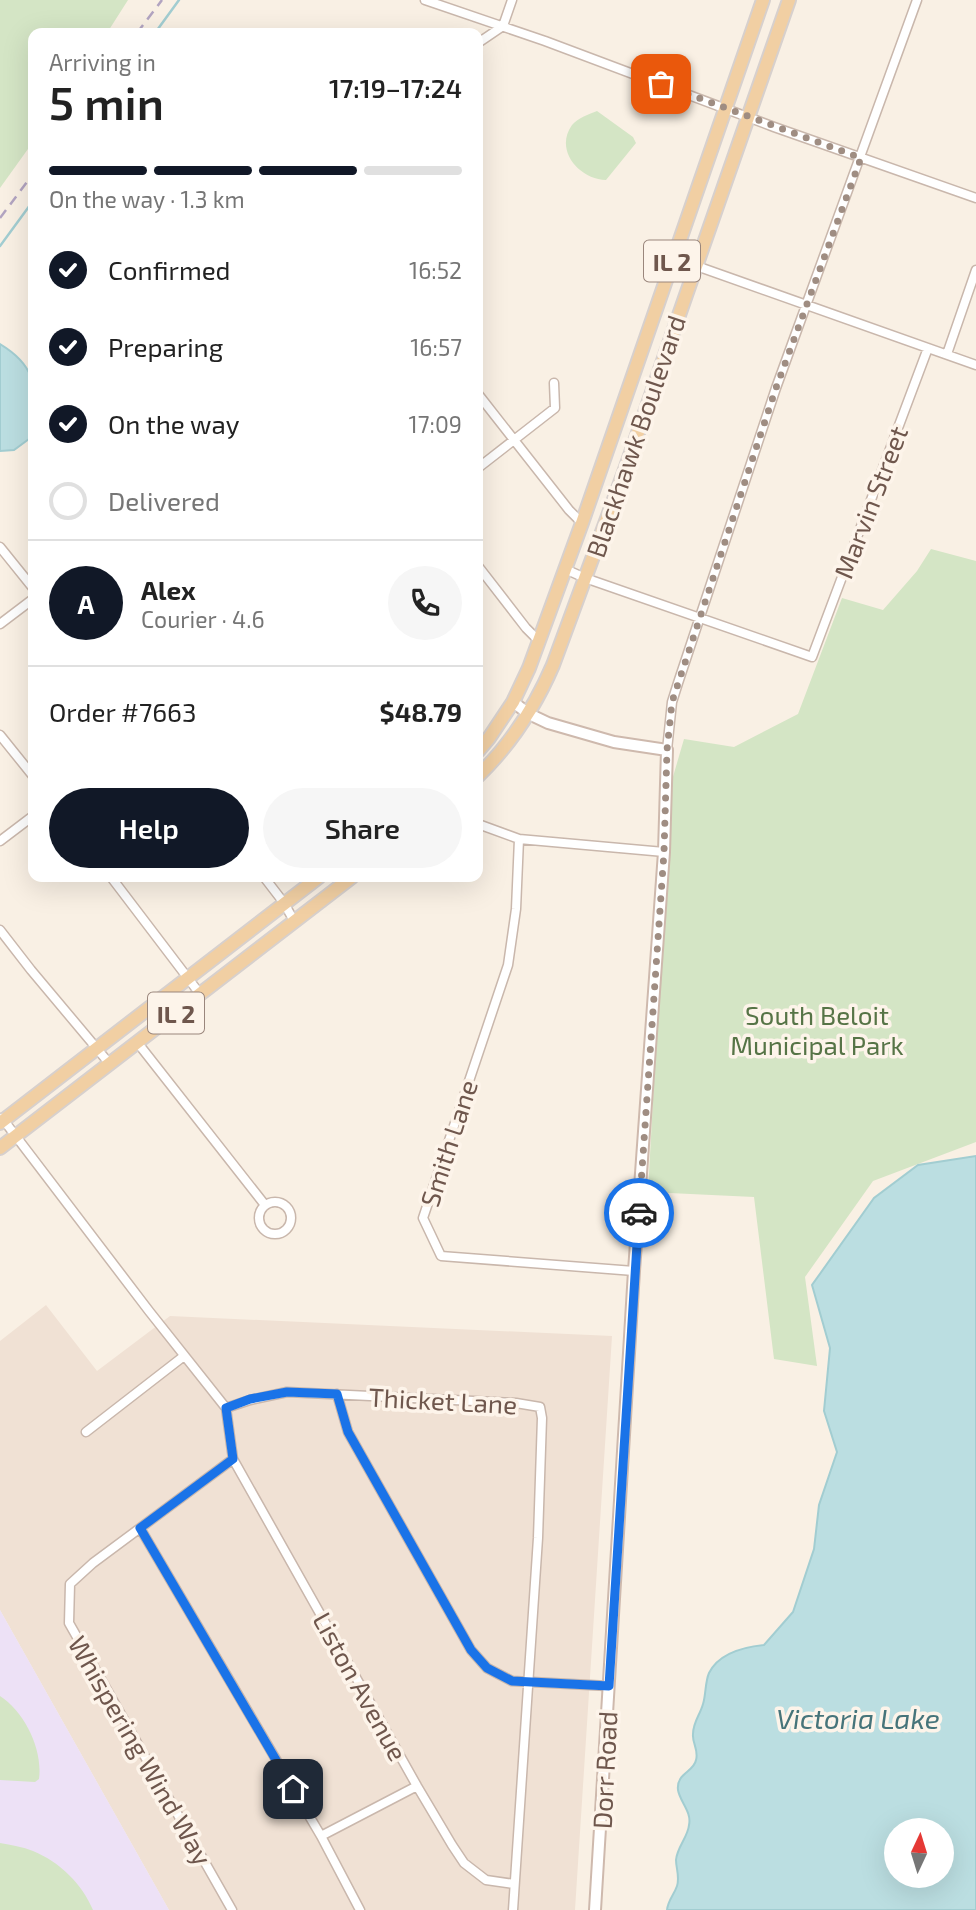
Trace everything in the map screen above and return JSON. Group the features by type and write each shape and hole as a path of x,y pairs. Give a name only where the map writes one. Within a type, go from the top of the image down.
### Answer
{"main road":[{"name":"Blackhawk Boulevard","path":"483,742 513,702 523,683 582,523 763,0"},
{"name":"Blackhawk Boulevard","path":"483,771 506,746 528,714 553,665 789,0"},
{"name":"IL 2","path":"1,1120 312,882"},
{"name":"IL 2","path":"0,1148 345,882"}],"street":[{"path":"425,0 503,26 861,158 975,195"},
{"path":"483,40 503,26 512,0"},
{"path":"513,702 528,714 548,723 614,742 667,750 672,702 776,388 917,0"},
{"path":"674,258 976,365"},
{"path":"947,354 976,270"},
{"name":"Marvin Street","path":"700,618 812,657 928,348"},
{"path":"483,464 555,408 554,383"},
{"path":"483,400 582,523"},
{"path":"0,547 28,582"},
{"path":"565,569 700,618"},
{"path":"483,572 526,628 539,640"},
{"path":"0,624 28,603"},
{"path":"0,735 28,770"},
{"name":"Dorr Road","path":"595,1910 634,1271 664,852 667,750"},
{"path":"0,841 28,820"},
{"path":"483,826 519,839 664,852"},
{"name":"Smith Lane","path":"519,839 516,909 508,965 423,1218 441,1256 634,1271"},
{"path":"115,882 200,994"},
{"path":"268,882 294,921"},
{"path":"0,930 109,1063"},
{"path":"137,1042 265,1205"},
{"path":"1,1120 226,1408 233,1459 140,1528 321,1836 355,1908"},
{"path":"277,1202 287,1207 291,1222 285,1231 276,1235 261,1228 259,1212 265,1205 277,1202"},
{"path":"86,1432 184,1356"},
{"name":"Thicket Lane","path":"226,1408 250,1399 287,1392 540,1406 542,1418 539,1491 528,1681"},
{"path":"337,1394 348,1432 471,1650 487,1668 512,1681 609,1686"},
{"name":"Liston Avenue","path":"233,1459 417,1786 464,1863 486,1880 514,1884"},
{"name":"Whispering Wind Way","path":"140,1528 70,1584 69,1623 232,1910"},
{"path":"513,1910 528,1681"},
{"path":"321,1836 417,1786"}],"shaded area":[{"path":"46,1305 97,1371 170,1316 612,1336 575,1910 169,1910 0,1610 0,1341"},
{"path":"0,1610 169,1910 0,1910"}],"green space":[{"path":"0,0 128,0 110,28 28,28 28,149 0,188"},
{"path":"597,111 633,137 636,143 606,180 579,169 572,162 566,144 572,125 580,118"},
{"name":"South Beloit Municipal Park","path":"931,549 976,561 976,1142 873,1181 805,1277 817,1366 774,1359 754,1197 648,1192 670,787 684,739 734,747 798,714 842,598 883,610 917,571"},
{"path":"0,1696 17,1712 35,1744 39,1779 35,1782 0,1780"},
{"path":"0,1843 29,1850 52,1861 76,1883 93,1910 0,1910"}],"water":[{"path":"0,344 14,354 28,371 28,440 14,450 0,451"},
{"name":"Victoria Lake","path":"976,1156 976,1910 667,1910 677,1886 676,1860 687,1834 689,1820 678,1784 682,1776 695,1764 697,1753 693,1730 703,1704 709,1673 719,1660 726,1656 740,1649 764,1645 793,1612 814,1549 819,1505 837,1452 824,1411 830,1348 812,1285 874,1198 918,1165"}],"waterway":[{"path":"159,28 179,0"},
{"path":"0,246 28,208"}],"railway":[{"path":"141,28 162,0"},
{"path":"0,218 28,181"}],"way so far":[{"path":"639,1213 672,702 776,388 861,158 661,84"}],"route":[{"path":"293,1789 140,1528 233,1459 226,1408 250,1399 287,1392 337,1394 348,1432 471,1650 487,1668 512,1681 609,1686 639,1213"}]}
